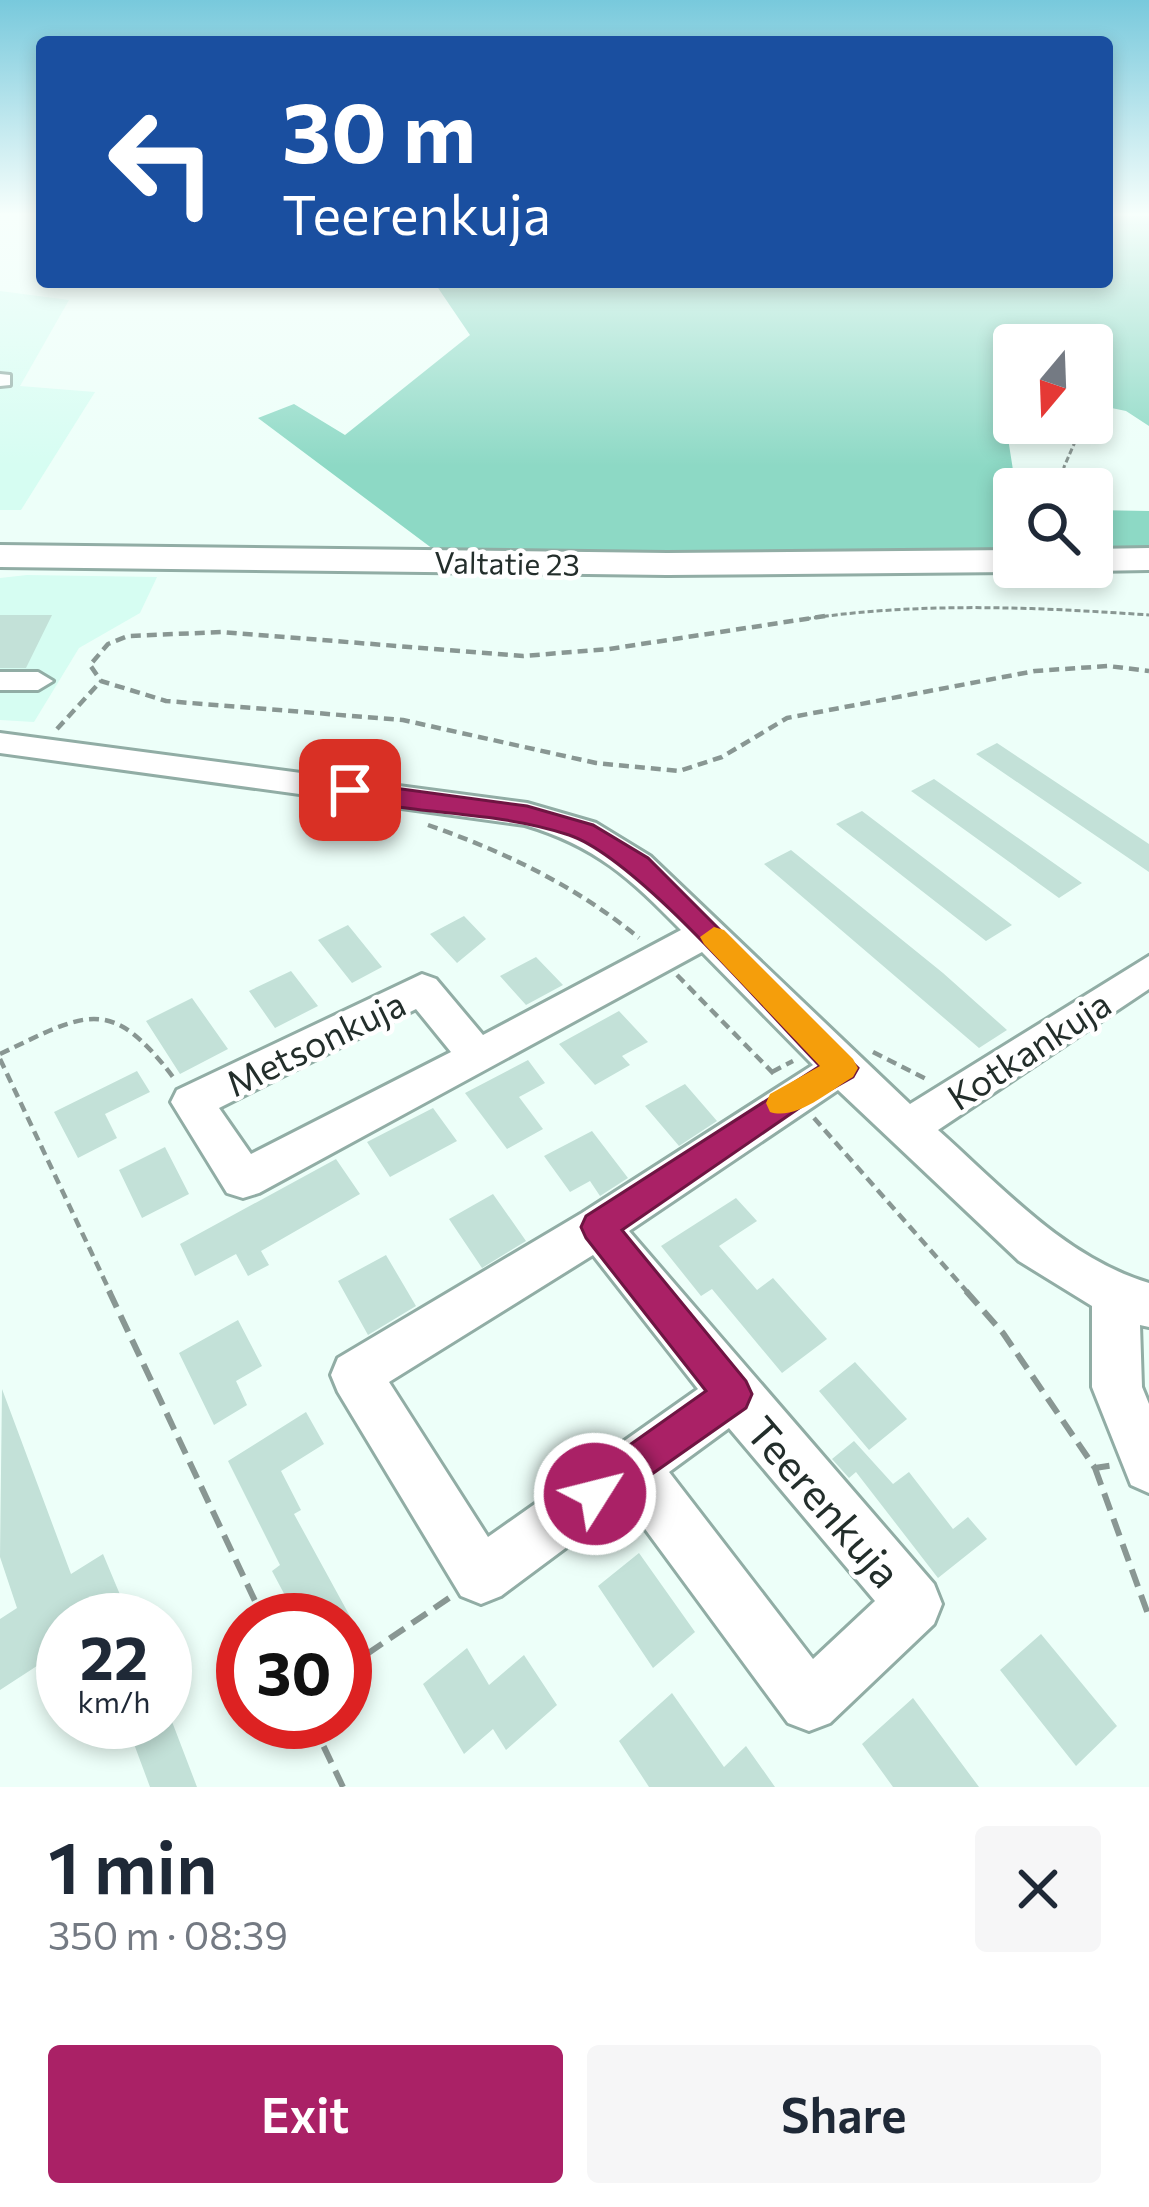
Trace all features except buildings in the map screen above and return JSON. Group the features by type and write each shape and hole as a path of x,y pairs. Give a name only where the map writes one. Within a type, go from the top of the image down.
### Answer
{"highway":[{"name":"Valtatie 23","path":"0,556 667,564 993,561"},
{"path":"1113,560 1149,559"}],"street":[{"path":"0,681 38,680"},
{"path":"0,743 527,814 584,831 638,865 831,1057 1035,1246 1132,1300 1118,1387 1148,1464"},
{"name":"Metsonkuja","path":"478,1057 422,989 191,1102 243,1179 478,1057 658,956 710,933"},
{"name":"Kotkankuja","path":"908,1128 1149,970"},
{"path":"481,1576 356,1376 598,1227 794,1095 831,1057"},
{"name":"Teerenkuja","path":"598,1227 733,1394 914,1604 809,1702 632,1467"},
{"name":"Teerenkuja","path":"481,1576 733,1394"}],"path":[{"path":"1149,615 1058,609 867,610 609,650 523,656 221,632 128,636 94,655 90,665 101,681 166,701 403,720 596,764 679,771 722,758 787,718 1035,671 1108,666 1149,671"},
{"path":"39,748 101,681"},
{"path":"418,821 481,844 612,913 794,1095 1003,1333 1095,1468 1149,1618"},
{"path":"191,1102 138,1033 110,1021 76,1019 0,1057 251,1593"},
{"path":"831,1057 844,1037 958,1095"},
{"path":"1095,1468 1148,1464"},
{"path":"372,1651 481,1576"},
{"path":"325,1749 343,1787"}],"shaded area":[{"path":"0,299 69,300 20,386 95,392 21,510 0,510"},
{"path":"157,577 140,613 79,648 34,722 0,720 0,578"}],"green space":[{"path":"446,299 1149,299 1149,426 1113,408 1113,324 993,324 993,444 1009,444 1013,468 993,468 993,554 437,552 258,418 294,404 345,435 470,335"},
{"path":"1113,510 1149,511 1149,553 1113,550"}],"slow traffic":[{"path":"714,937 842,1068 782,1103"}],"route":[{"path":"350,790 527,814 584,831 638,865 842,1068 598,1227 733,1394 595,1494"}]}
